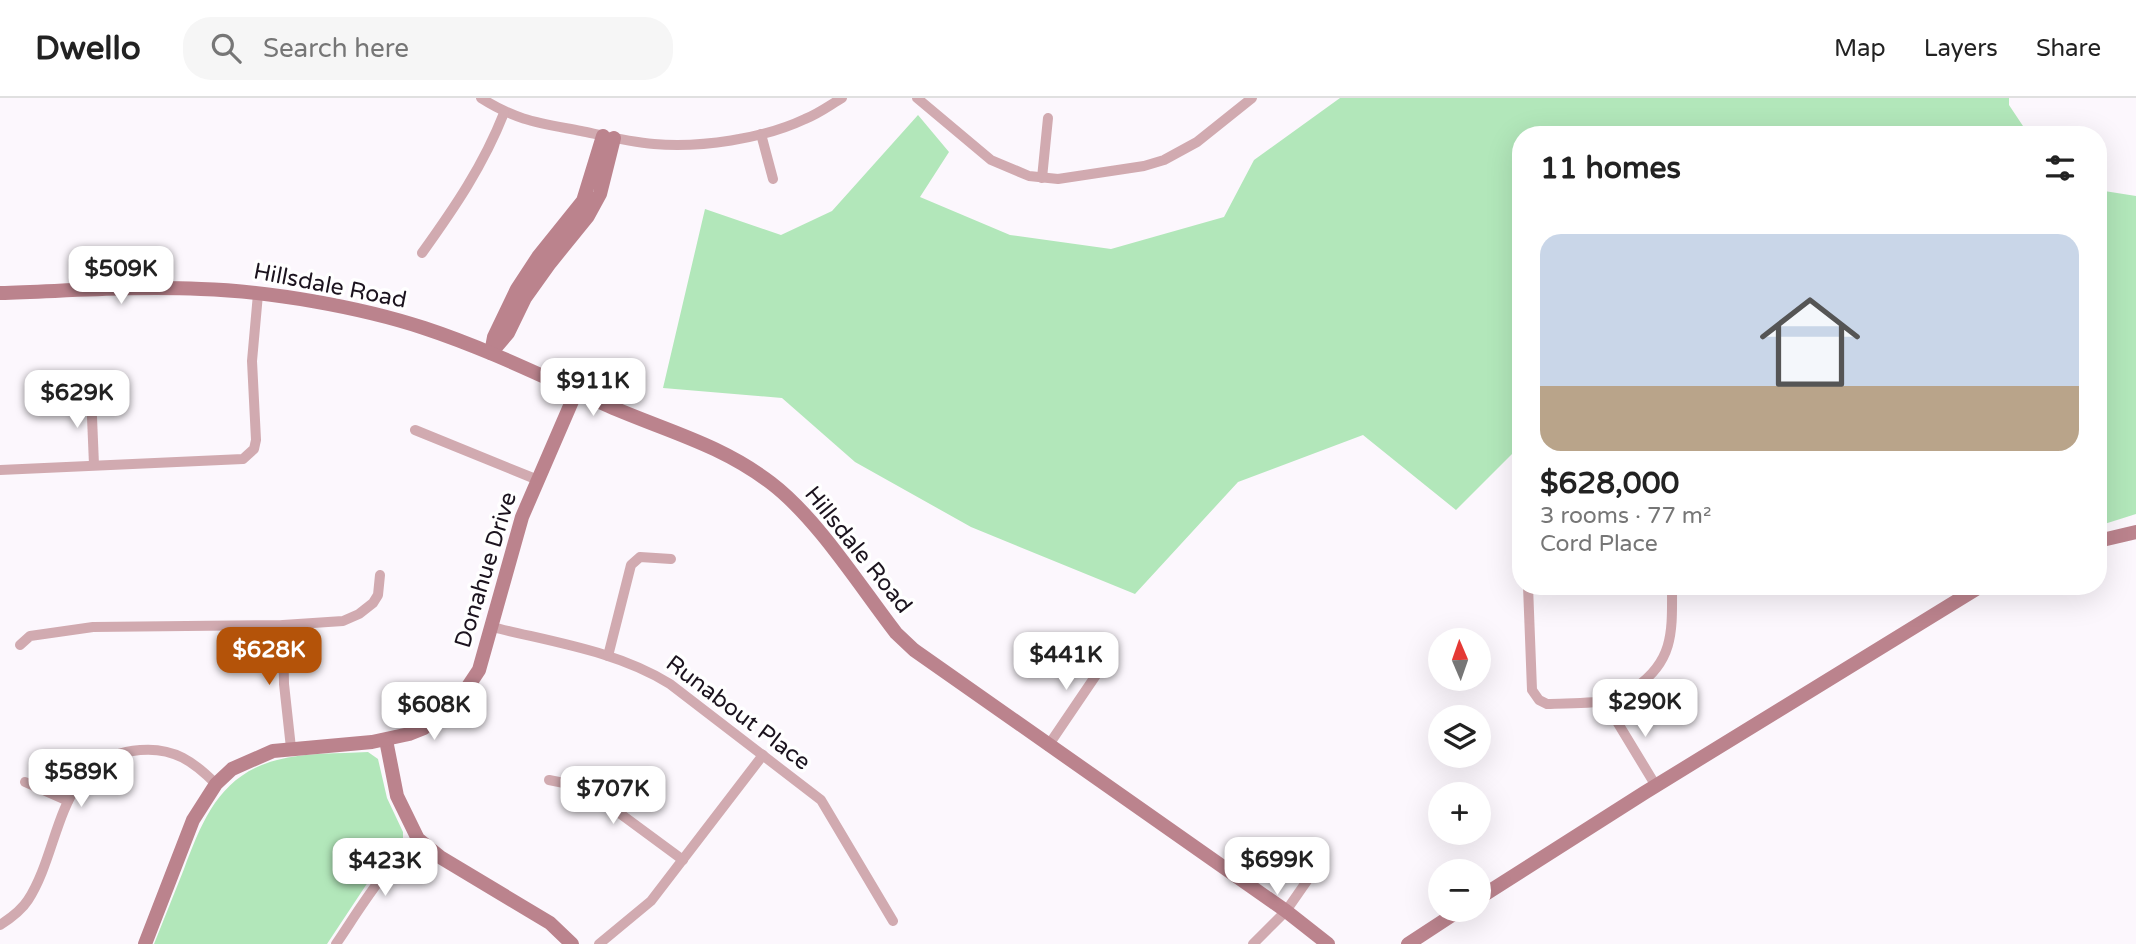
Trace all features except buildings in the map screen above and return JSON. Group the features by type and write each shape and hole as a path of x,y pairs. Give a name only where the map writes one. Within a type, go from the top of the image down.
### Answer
{"main road":[{"path":"491,354 494,337 517,289 538,257 583,201 609,136"},
{"name":"Hillsdale Road","path":"0,293 136,288 201,289 258,294 336,307 423,328 717,449 773,484 809,519 895,633 935,667 1286,911 1328,944"},
{"name":"Donahue Drive","path":"145,944 193,820 216,784 232,769 254,758 291,748 386,740 424,728 461,697 479,670 522,517 576,392"},
{"path":"2107,539 2136,532"},
{"path":"1491,890 1966,595"},
{"path":"386,740 397,796 418,839 439,857 550,923 572,944"},
{"path":"1408,944 1442,922"}],"street":[{"path":"481,98 504,113 525,120 654,144 691,145 761,134 806,119 842,98"},
{"path":"917,98 991,160 1016,172 1042,178 1070,178 1144,166 1164,160 1197,142 1252,98"},
{"path":"422,253 460,200 490,149 504,113"},
{"path":"1042,178 1048,118"},
{"path":"761,134 773,179"},
{"path":"0,470 243,458 251,454 256,440 252,361 258,294"},
{"path":"91,393 94,465"},
{"path":"415,430 538,480"},
{"path":"608,656 631,565 640,557 671,559"},
{"path":"19,645 30,636 75,628 326,623 351,618 367,609 379,595 380,575"},
{"path":"1528,595 1532,690 1539,700 1547,704 1613,700 1628,694 1645,681 1663,660 1671,635 1672,595"},
{"path":"283,625 284,684 291,748"},
{"name":"Runabout Place","path":"492,627 608,656 649,671 670,684 821,800 893,921"},
{"path":"1048,746 1110,656"},
{"path":"1613,700 1616,720 1656,786"},
{"path":"0,925 18,913 28,900 68,801 79,780 92,769 114,756 155,750 176,754 197,765 216,784"},
{"path":"598,944 651,901 763,755"},
{"path":"549,780 584,787 683,860"},
{"path":"25,782 68,801"},
{"path":"341,942 393,861 418,839"},
{"path":"1253,944 1286,911 1318,865"}],"green space":[{"path":"1340,98 2009,98 2009,105 2023,126 1512,126 1512,454 1456,510 1363,435 1238,482 1135,594 971,527 855,462 782,398 663,388 705,209 781,235 832,211 918,115 949,152 920,197 1010,235 1111,249 1224,217 1254,160"},
{"path":"2107,191 2136,196 2136,514 2107,523"},
{"path":"368,752 378,759 387,798 403,832 403,841 376,870 327,944 154,944 207,816 216,801 241,776 257,767 288,757"}]}
